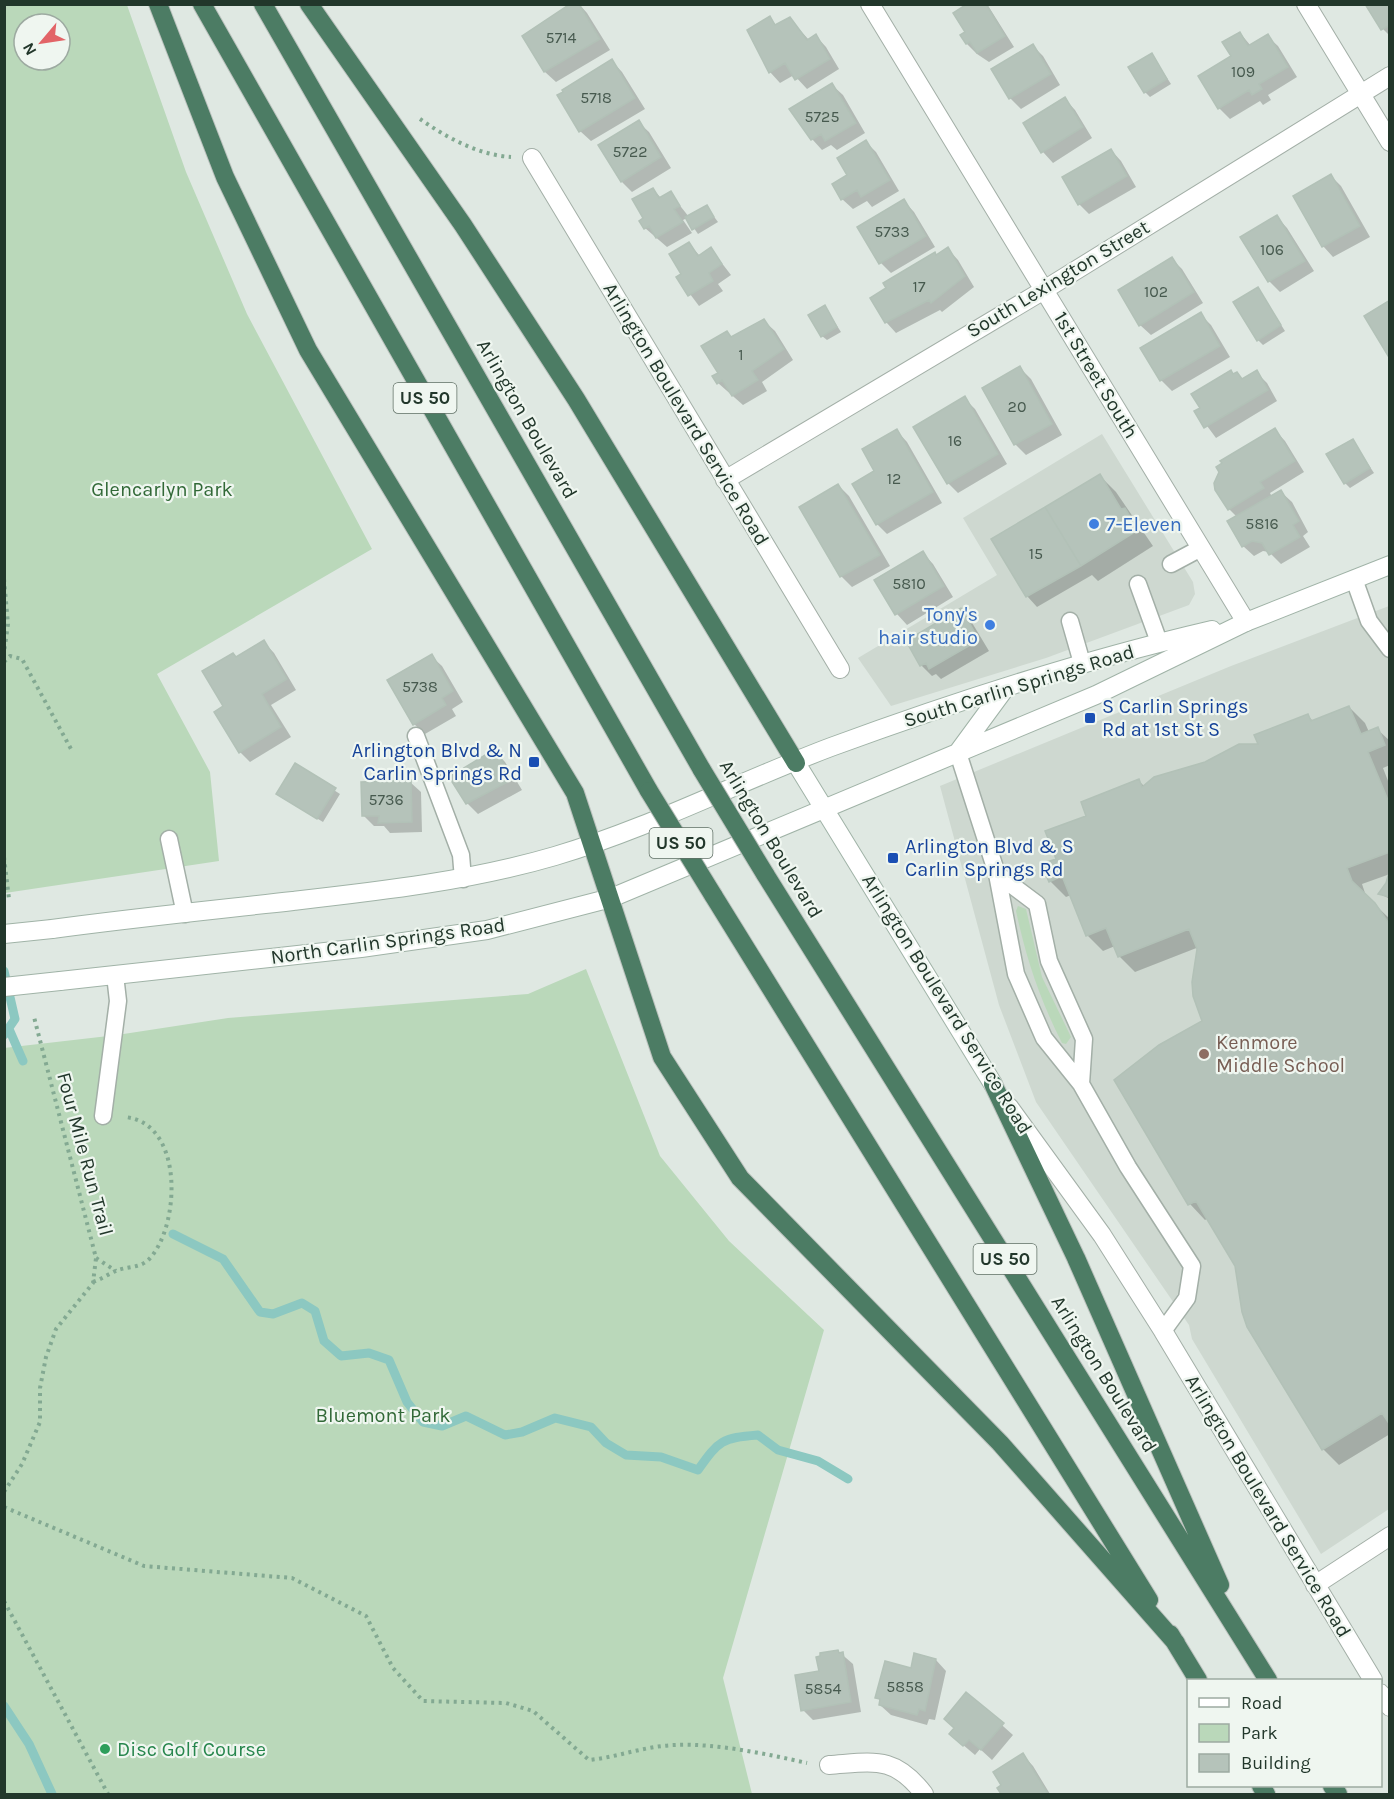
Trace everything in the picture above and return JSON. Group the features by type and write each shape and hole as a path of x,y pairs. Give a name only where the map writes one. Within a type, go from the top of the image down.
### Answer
{"highway":[{"path":"158,4 225,177 308,350 575,793 594,844 662,1057 740,1178 1000,1443 1176,1643"},
{"name":"US 50","path":"202,4 649,791 1197,1679"},
{"name":"Arlington Boulevard","path":"263,4 702,770 1268,1679"},
{"path":"309,4 463,225 576,399 796,763"},
{"path":"993,1084 1076,1258 1246,1644"}],"main road":[{"name":"1st Street South","path":"870,4 1246,622"},
{"path":"1306,4 1389,142"},
{"name":"South Lexington Street","path":"725,480 1044,290 1389,76"},
{"name":"Arlington Boulevard Service Road","path":"532,158 840,669"},
{"name":"South Carlin Springs Road","path":"824,809 1096,695 1246,622 1389,565"},
{"name":"South Carlin Springs Road","path":"796,763 828,749 1082,663 1246,622"},
{"path":"958,753 1006,687"},
{"path":"4,934 463,879 594,844 796,763"},
{"name":"Arlington Boulevard Service Road","path":"796,763 993,1084 1102,1235 1372,1679"},
{"name":"North Carlin Springs Road","path":"4,987 487,930 611,898 824,809"},
{"path":"1315,1585 1389,1536"},
{"path":"829,1765 878,1761 908,1774 924,1794"}],"lane":[{"path":"1171,564 1201,548"},
{"path":"1354,579 1369,621 1389,649"},
{"path":"1138,584 1159,642"},
{"path":"1070,621 1082,663"},
{"path":"417,736 461,855 463,879"},
{"path":"958,753 997,874 1016,974 1044,1038 1081,1084 1128,1167 1192,1266 1187,1298 1162,1331"},
{"path":"169,839 185,914"},
{"path":"997,874 1037,904 1049,961 1084,1039 1081,1084"},
{"path":"103,1116 118,1001 115,975"}],"path":[{"path":"418,118 490,156 532,158"},
{"path":"4,579 8,624 4,653"},
{"path":"4,662 10,656 22,659 71,749"},
{"path":"4,857 9,899"},
{"name":"Four Mile Run Trail","path":"34,1017 96,1258 93,1282"},
{"path":"4,1492 22,1464 40,1422 40,1388 46,1357 56,1329 93,1282 116,1270 140,1266 150,1258 166,1235 170,1199 170,1161 160,1139 147,1125 129,1117 103,1116"},
{"path":"96,1258 116,1270"},
{"path":"4,1507 144,1566 292,1578 366,1616 393,1668 423,1701 506,1703 533,1711 589,1760 616,1758 653,1747 677,1744 829,1765"},
{"path":"4,1601 108,1794"}],"shaded area":[{"path":"1102,434 1193,582 1195,594 1189,605 1046,658 891,706 858,658 997,575 963,518"},
{"name":"Kenmore Middle School","path":"1389,606 1389,1509 1321,1554 1192,1339 1189,1325 1036,1102 999,1005 940,786 1231,666"}],"green space":[{"name":"Glencarlyn Park","path":"4,5 127,5 186,172 247,314 372,549 157,674 210,772 219,861 5,893"},
{"path":"1018,906 1026,909 1042,977 1071,1037 1066,1044 1062,1043 1054,1027 1034,978 1016,911"},
{"name":"Bluemont Park","path":"586,969 660,1156 729,1241 824,1330 723,1678 752,1794 5,1794 4,1048 117,1035 228,1018 528,994"}],"building":[{"path":"570,4 579,4 600,39 544,72 522,36"},
{"path":"967,4 986,4 1005,36 977,53 970,42 966,44 960,35 965,32 953,13"},
{"path":"1365,4 1390,4 1390,25 1381,30"},
{"path":"770,16 775,25 790,17 807,40 816,34 830,59 795,80 785,63 769,73 747,30"},
{"path":"1240,32 1248,46 1268,34 1288,67 1259,84 1262,89 1252,95 1249,90 1218,109 1198,76 1231,56 1222,42"},
{"path":"1033,44 1051,74 1009,99 991,69"},
{"path":"1152,53 1167,79 1144,93 1128,67"},
{"path":"612,59 635,98 579,132 557,95"},
{"path":"832,83 856,123 825,141 821,134 811,140 789,109"},
{"path":"1065,97 1083,127 1041,153 1023,123"},
{"path":"639,120 661,157 621,182 598,145"},
{"path":"866,140 890,180 861,197 857,190 841,200 832,184 847,175 837,158"},
{"path":"1111,149 1127,176 1078,205 1062,177"},
{"path":"1331,174 1360,226 1322,247 1293,196"},
{"path":"653,188 659,198 671,191 680,206 674,209 683,222 656,238 649,226 644,229 639,221 643,218 632,199"},
{"path":"904,199 926,236 879,264 857,227"},
{"path":"707,205 714,217 692,230 685,217"},
{"path":"1277,215 1305,261 1268,282 1240,237"},
{"path":"689,242 698,256 711,247 722,264 709,273 713,281 688,296 676,277 681,274 669,254"},
{"path":"948,247 965,276 931,303 929,300 885,323 870,298 886,288 883,283 935,252 936,255"},
{"path":"1172,257 1194,292 1139,326 1118,290"},
{"path":"1258,287 1281,325 1257,341 1233,302"},
{"path":"1390,300 1390,359 1364,316"},
{"path":"825,305 837,327 821,337 808,315"},
{"path":"1201,312 1220,346 1160,381 1140,348"},
{"path":"764,319 784,349 752,371 758,380 732,396 722,380 717,384 712,376 718,373 701,346 727,331 731,337"},
{"path":"1020,366 1052,424 1014,445 982,388"},
{"path":"1231,370 1233,374 1237,372 1242,379 1257,370 1268,390 1204,428 1194,411 1200,408 1191,394"},
{"path":"965,396 998,454 947,484 913,427"},
{"path":"1275,428 1295,461 1260,482 1264,488 1228,510 1215,490 1214,483 1219,472 1216,467 1222,463 1220,461"},
{"path":"897,429 933,492 876,525 852,484 874,471 862,449"},
{"path":"1353,439 1370,468 1344,484 1326,454"},
{"path":"1100,474 1121,509 1125,508 1138,530 1081,566 1045,507"},
{"path":"838,484 880,555 840,577 799,507"},
{"path":"1281,490 1299,521 1293,525 1300,537 1269,555 1262,543 1252,541 1242,547 1227,521"},
{"path":"1045,507 1081,566 1026,597 991,539"},
{"path":"923,551 944,586 895,615 874,580"},
{"path":"961,608 979,640 929,669 926,663 920,666 906,641"},
{"path":"264,640 287,679 262,694 281,727 239,753 214,712 223,706 202,671 233,653 236,657"},
{"path":"432,654 453,691 442,698 446,705 413,725 387,680"},
{"name":"Kenmore Middle School","path":"1349,706 1361,734 1378,727 1385,745 1368,752 1390,805 1390,852 1347,868 1352,881 1375,903 1390,925 1390,1425 1382,1413 1322,1450 1247,1327 1242,1312 1235,1266 1196,1201 1188,1205 1114,1080 1159,1045 1202,1021 1193,996 1192,982 1197,949 1189,929 1118,957 1106,928 1086,936 1062,876 1049,882 1041,864 1056,859 1045,831 1086,816 1081,802 1139,779 1142,787 1154,777 1205,762 1239,744 1258,744 1254,735 1308,714 1311,721"},
{"path":"495,749 513,779 466,804 449,777"},
{"path":"295,763 336,788 317,819 276,794"},
{"path":"411,780 412,822 378,823 379,816 362,816 361,782"},
{"path":"1390,869 1390,897 1378,894 1386,883"},
{"path":"838,1650 839,1653 843,1652 851,1702 801,1711 795,1675 819,1671 816,1657 820,1656 820,1653"},
{"path":"914,1653 936,1659 925,1711 919,1709 917,1715 879,1705 880,1699 875,1698 885,1661 911,1668"},
{"path":"966,1692 1004,1723 981,1750 969,1740 963,1746 949,1734 954,1728 944,1719"},
{"path":"1023,1753 1048,1794 1001,1794 997,1788 1001,1785 993,1772"}],"waterway":[{"path":"4,971 15,1019 4,1035"},
{"path":"9,1029 23,1061"},
{"path":"173,1234 223,1259 260,1312 273,1314 302,1303 315,1311 324,1341 341,1356 369,1353 389,1360 407,1402 423,1422 442,1426 466,1416 505,1435 522,1432 555,1418 591,1427 606,1443 626,1455 661,1457 698,1470 711,1452 722,1442 758,1435 778,1450 818,1461 848,1479"},
{"path":"4,1706 29,1744 52,1794"}],"place":[{"name":"7-Eleven","path":"1094,524"},
{"name":"Tony's hair studio","path":"990,625"},
{"name":"S Carlin Springs Rd at 1st St S","path":"1090,718"},
{"name":"Arlington Blvd & N Carlin Springs Rd","path":"534,762"},
{"name":"Arlington Blvd & S Carlin Springs Rd","path":"893,858"},
{"name":"Kenmore Middle School","path":"1204,1054"},
{"name":"Disc Golf Course","path":"105,1749"}]}
